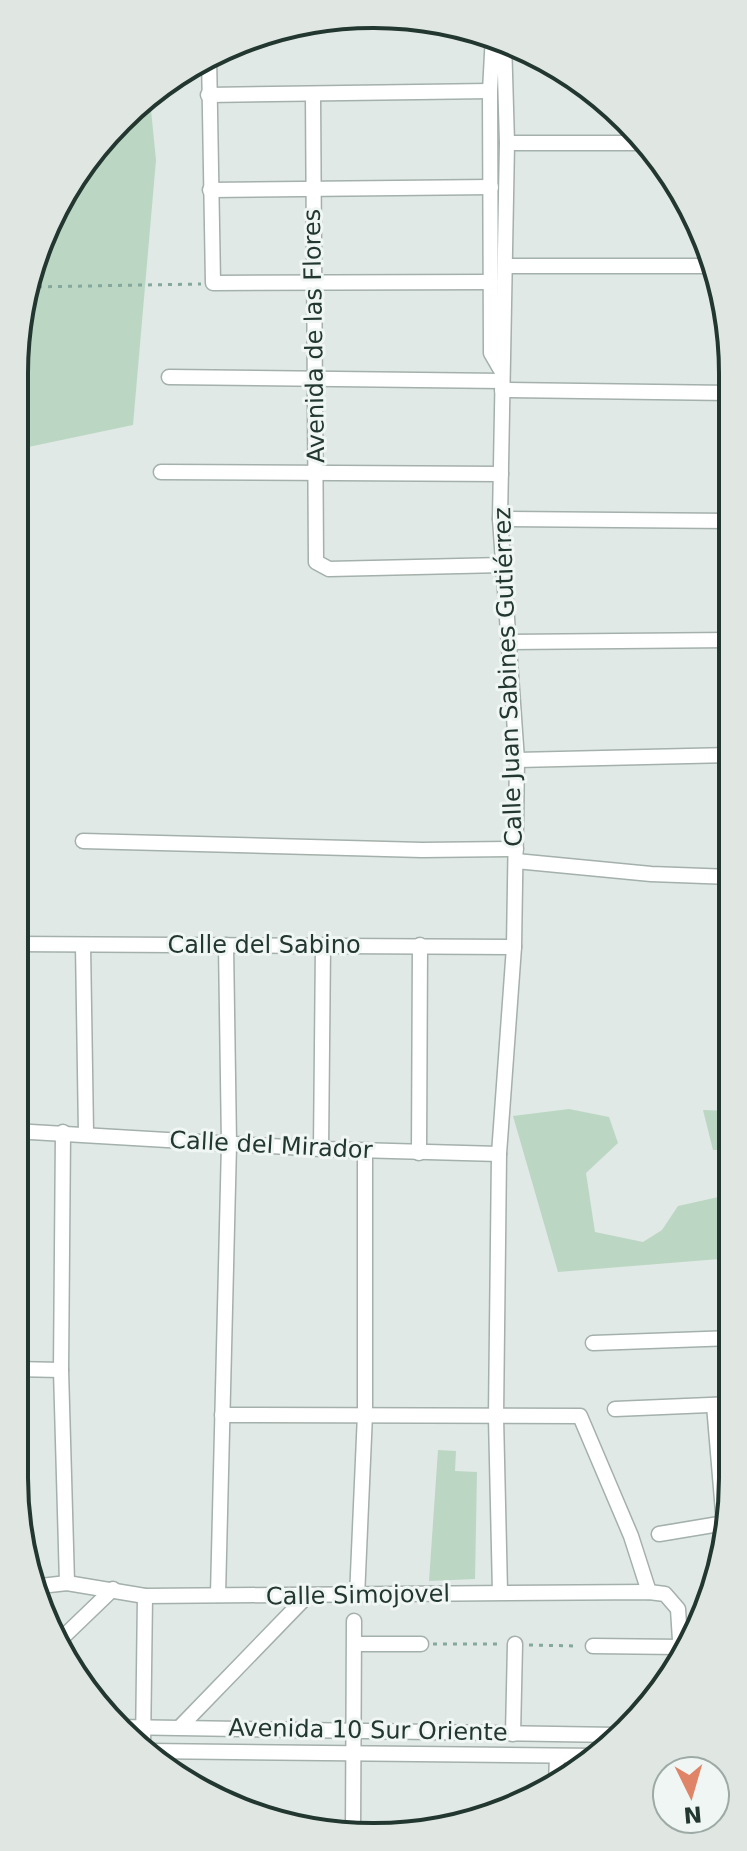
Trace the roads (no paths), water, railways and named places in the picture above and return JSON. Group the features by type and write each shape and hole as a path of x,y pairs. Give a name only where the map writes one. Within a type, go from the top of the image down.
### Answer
{"street":[{"name":"Calle Juan Sabines Gutiérrez","path":"492,49 491,353 502,381"},
{"name":"Calle Juan Sabines Gutiérrez","path":"499,1154 514,947 517,760 500,519 507,143 504,53"},
{"path":"209,70 213,283 491,282"},
{"path":"208,95 490,91"},
{"name":"Avenida de las Flores","path":"313,95 316,562 329,569 503,565"},
{"path":"507,143 630,143"},
{"path":"210,190 491,187"},
{"path":"505,266 702,266"},
{"path":"169,377 502,381 719,392"},
{"path":"161,472 501,474"},
{"path":"500,519 719,521"},
{"path":"509,642 719,640"},
{"path":"517,760 719,755"},
{"path":"83,841 516,855 651,874 719,877"},
{"name":"Calle del Sabino","path":"28,944 514,947"},
{"path":"83,945 86,1133"},
{"path":"218,1595 229,1144 226,945"},
{"path":"321,1149 323,945"},
{"path":"419,1153 420,945"},
{"name":"Calle del Mirador","path":"28,1131 321,1149 499,1154"},
{"path":"63,1132 61,1370 67,1583"},
{"path":"357,1597 365,1414 365,1151"},
{"path":"499,1154 496,1417 500,1592"},
{"path":"593,1343 719,1338"},
{"path":"28,1369 61,1370"},
{"path":"714,1405 719,1459"},
{"path":"615,1409 719,1405"},
{"path":"222,1415 580,1416 631,1536 649,1592 665,1594 678,1609 680,1636"},
{"path":"659,1534 716,1525"},
{"name":"Calle Simojovel","path":"45,1586 67,1583 145,1596 357,1597 500,1592 649,1592"},
{"path":"66,1634 113,1589"},
{"path":"143,1734 145,1596"},
{"path":"181,1726 306,1597"},
{"path":"353,1822 354,1621"},
{"path":"355,1644 421,1644"},
{"path":"513,1734 515,1644"},
{"path":"593,1646 673,1651"},
{"name":"Avenida 10 Sur Oriente","path":"135,1727 603,1735"},
{"name":"Avenida 10 Sur Oriente","path":"162,1751 578,1756"},
{"path":"556,1770 557,1756"}]}
